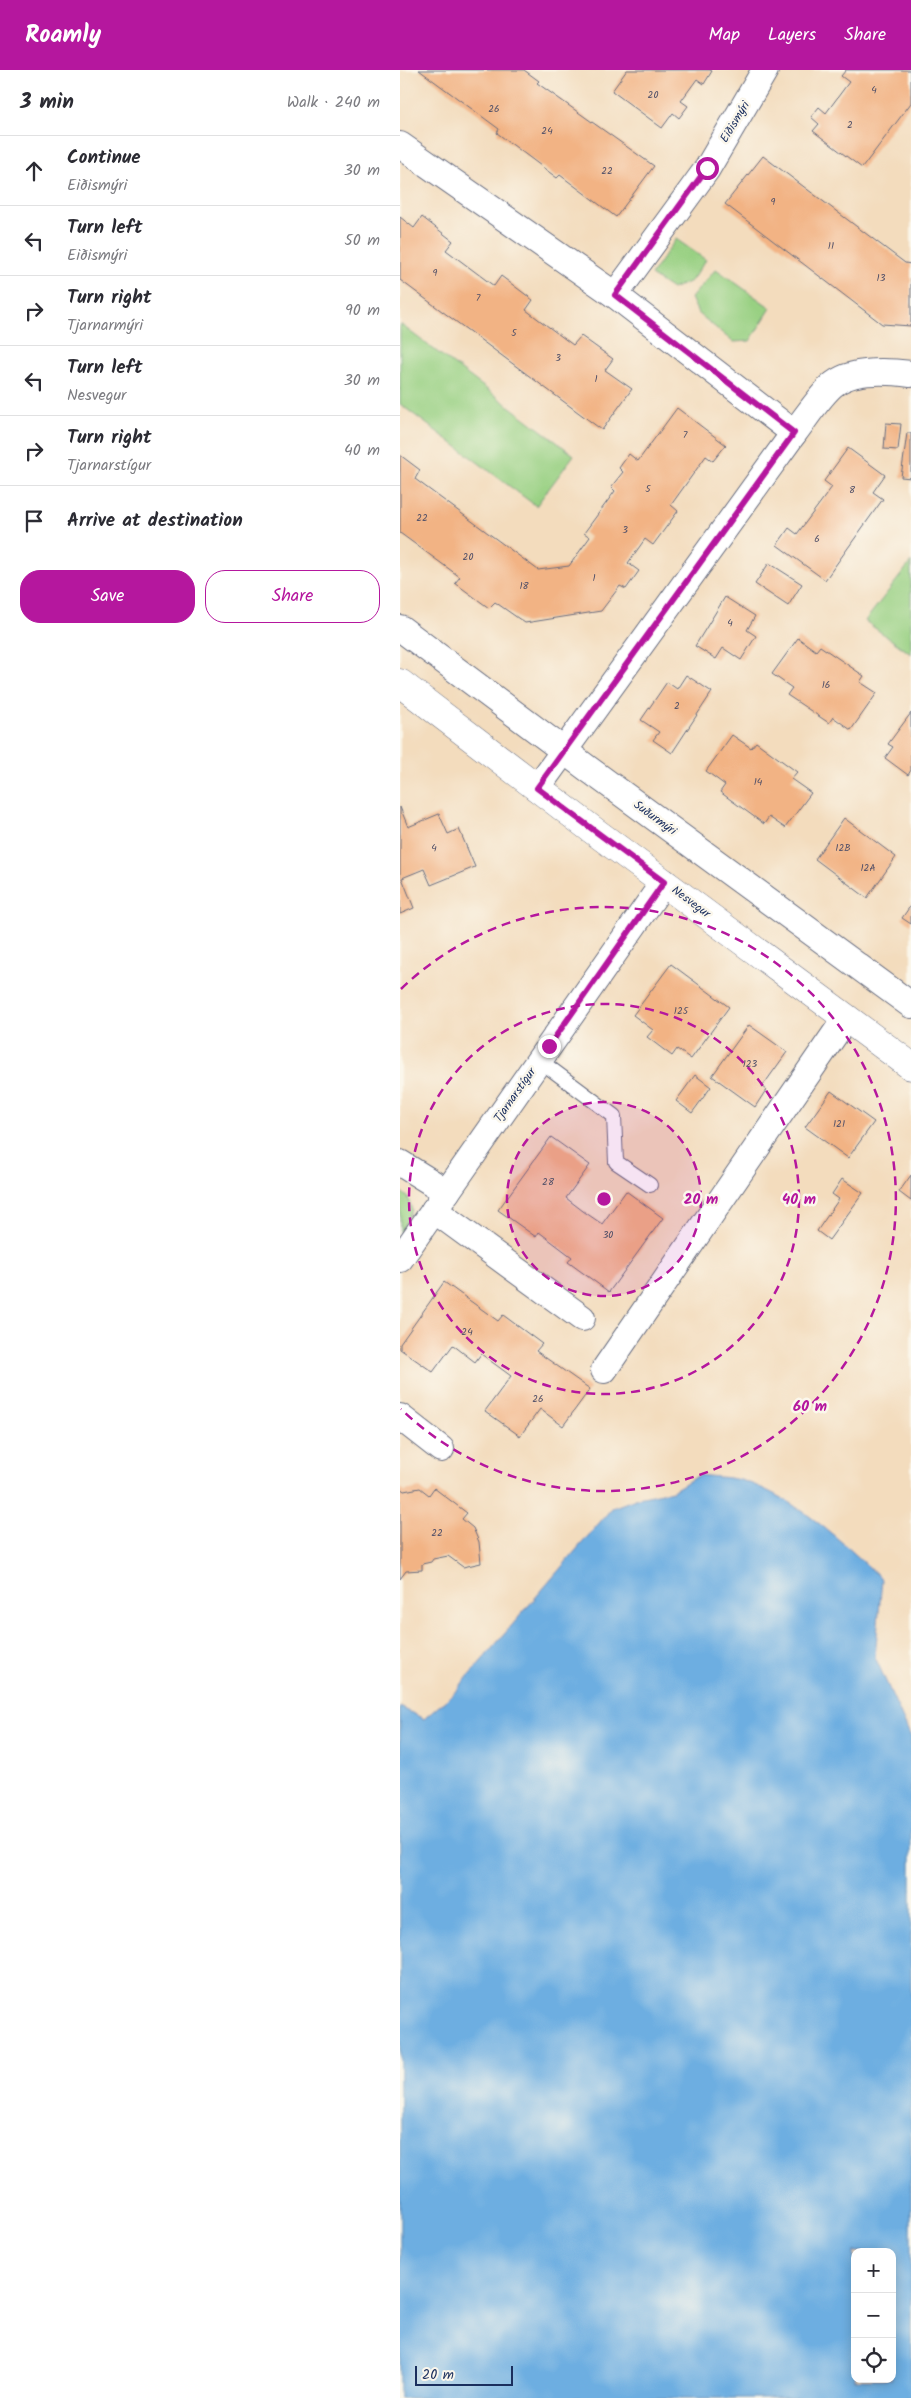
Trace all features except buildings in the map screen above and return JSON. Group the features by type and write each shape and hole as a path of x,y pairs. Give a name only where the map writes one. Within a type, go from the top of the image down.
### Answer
{"street":[{"name":"Eiðismýri","path":"615,295 707,168 765,70"},
{"path":"400,145 615,295 794,433"},
{"path":"537,788 794,433 834,384 850,376 895,372 911,374"},
{"name":"Suðurmýri","path":"400,628 564,751 911,1005"},
{"name":"Nesvegur","path":"400,683 537,788 911,1066"},
{"name":"Tjarnarstígur","path":"400,1259 664,882"},
{"path":"604,1370 846,1018"},
{"path":"400,1163 440,1201 582,1318"},
{"path":"400,1417 441,1449"}],"lane":[{"path":"539,1060 614,1116 616,1162 650,1185"}],"green space":[{"path":"676,239 706,260 691,281 672,289 651,275"},
{"path":"716,269 771,308 750,341 733,342 698,313 691,298"},
{"path":"400,324 574,455 536,506 400,404"},
{"path":"911,562 911,654 865,621"},
{"path":"400,1191 408,1197 412,1210 400,1233"}],"water":[{"path":"699,1475 744,1481 783,1499 818,1522 882,1579 875,1657 911,1737 911,2398 400,2398 400,1707 424,1719 454,1693 612,1508 638,1498 672,1491"}],"route":[{"path":"549,1046 664,882 537,788 794,433 615,295 707,168"}]}
